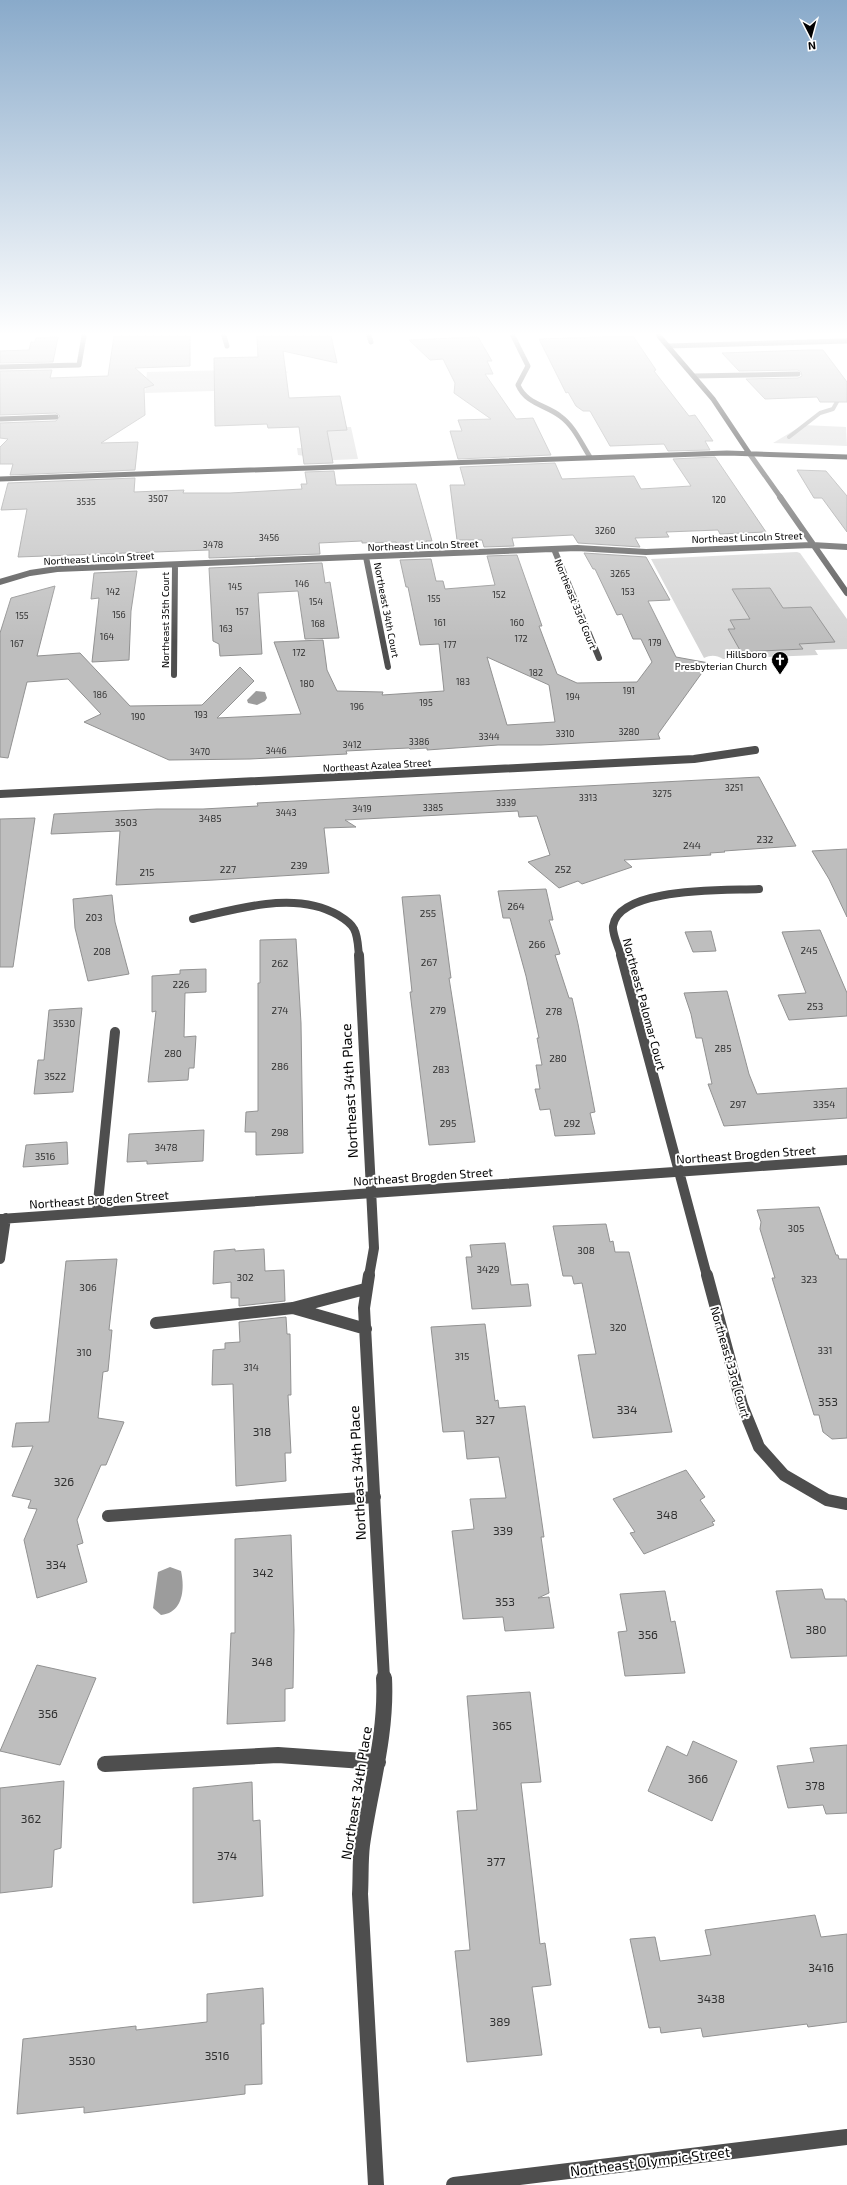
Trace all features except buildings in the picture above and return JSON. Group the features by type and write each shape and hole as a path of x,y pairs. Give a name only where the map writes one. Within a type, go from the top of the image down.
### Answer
{"main road":[{"path":"739,438 749,453"},
{"path":"0,479 590,457 749,453 847,457"}],"street":[{"path":"578,438 590,457"},
{"path":"749,453 847,593"},
{"name":"Northeast Lincoln Street","path":"1,582 30,573 57,569 577,548 646,552 812,545 847,547"},
{"name":"Northeast 33rd Court","path":"554,549 599,658"},
{"name":"Northeast 34th Court","path":"366,557 388,667"},
{"name":"Northeast 35th Court","path":"174,675 175,565"},
{"name":"Northeast Azalea Street","path":"0,794 694,759 755,750"},
{"name":"Northeast Palomar Court","path":"678,1172 613,927 621,911 644,898 696,892 759,889"},
{"name":"Northeast 34th Place","path":"193,919 253,905 296,904 315,906 336,913 353,928 358,944 374,1248 373,1265 365,1289 366,1328 385,1704 378,1762 362,1846 360,1894 376,2185"},
{"path":"97,1212 115,1032"},
{"name":"Northeast Brogden Street","path":"3,1218 847,1160"},
{"name":"Northeast 33rd Court","path":"678,1172 742,1405 759,1447 784,1476 827,1500 847,1504"},
{"path":"0,1259 3,1218"},
{"path":"156,1323 293,1308 365,1289"},
{"path":"293,1308 366,1328"},
{"path":"108,1516 210,1510 374,1497"},
{"path":"105,1764 278,1755 378,1762"},
{"name":"Northeast Olympic Street","path":"454,2185 496,2182 847,2137"}],"shaded area":[{"path":"328,438 353,438 358,459 311,461 305,456 298,455 297,448 330,449"},
{"path":"781,438 847,438 847,446 773,443"},
{"path":"800,553 847,619 847,649 815,650 818,655 723,659 709,656 704,658 651,559"},
{"path":"256,691 265,692 267,698 265,701 257,705 248,703 247,700"},
{"path":"170,1567 181,1571 183,1585 181,1599 174,1610 161,1615 153,1608 158,1572"}],"place":[{"name":"Hillsboro Presbyterian Church","path":"780,675"}]}
